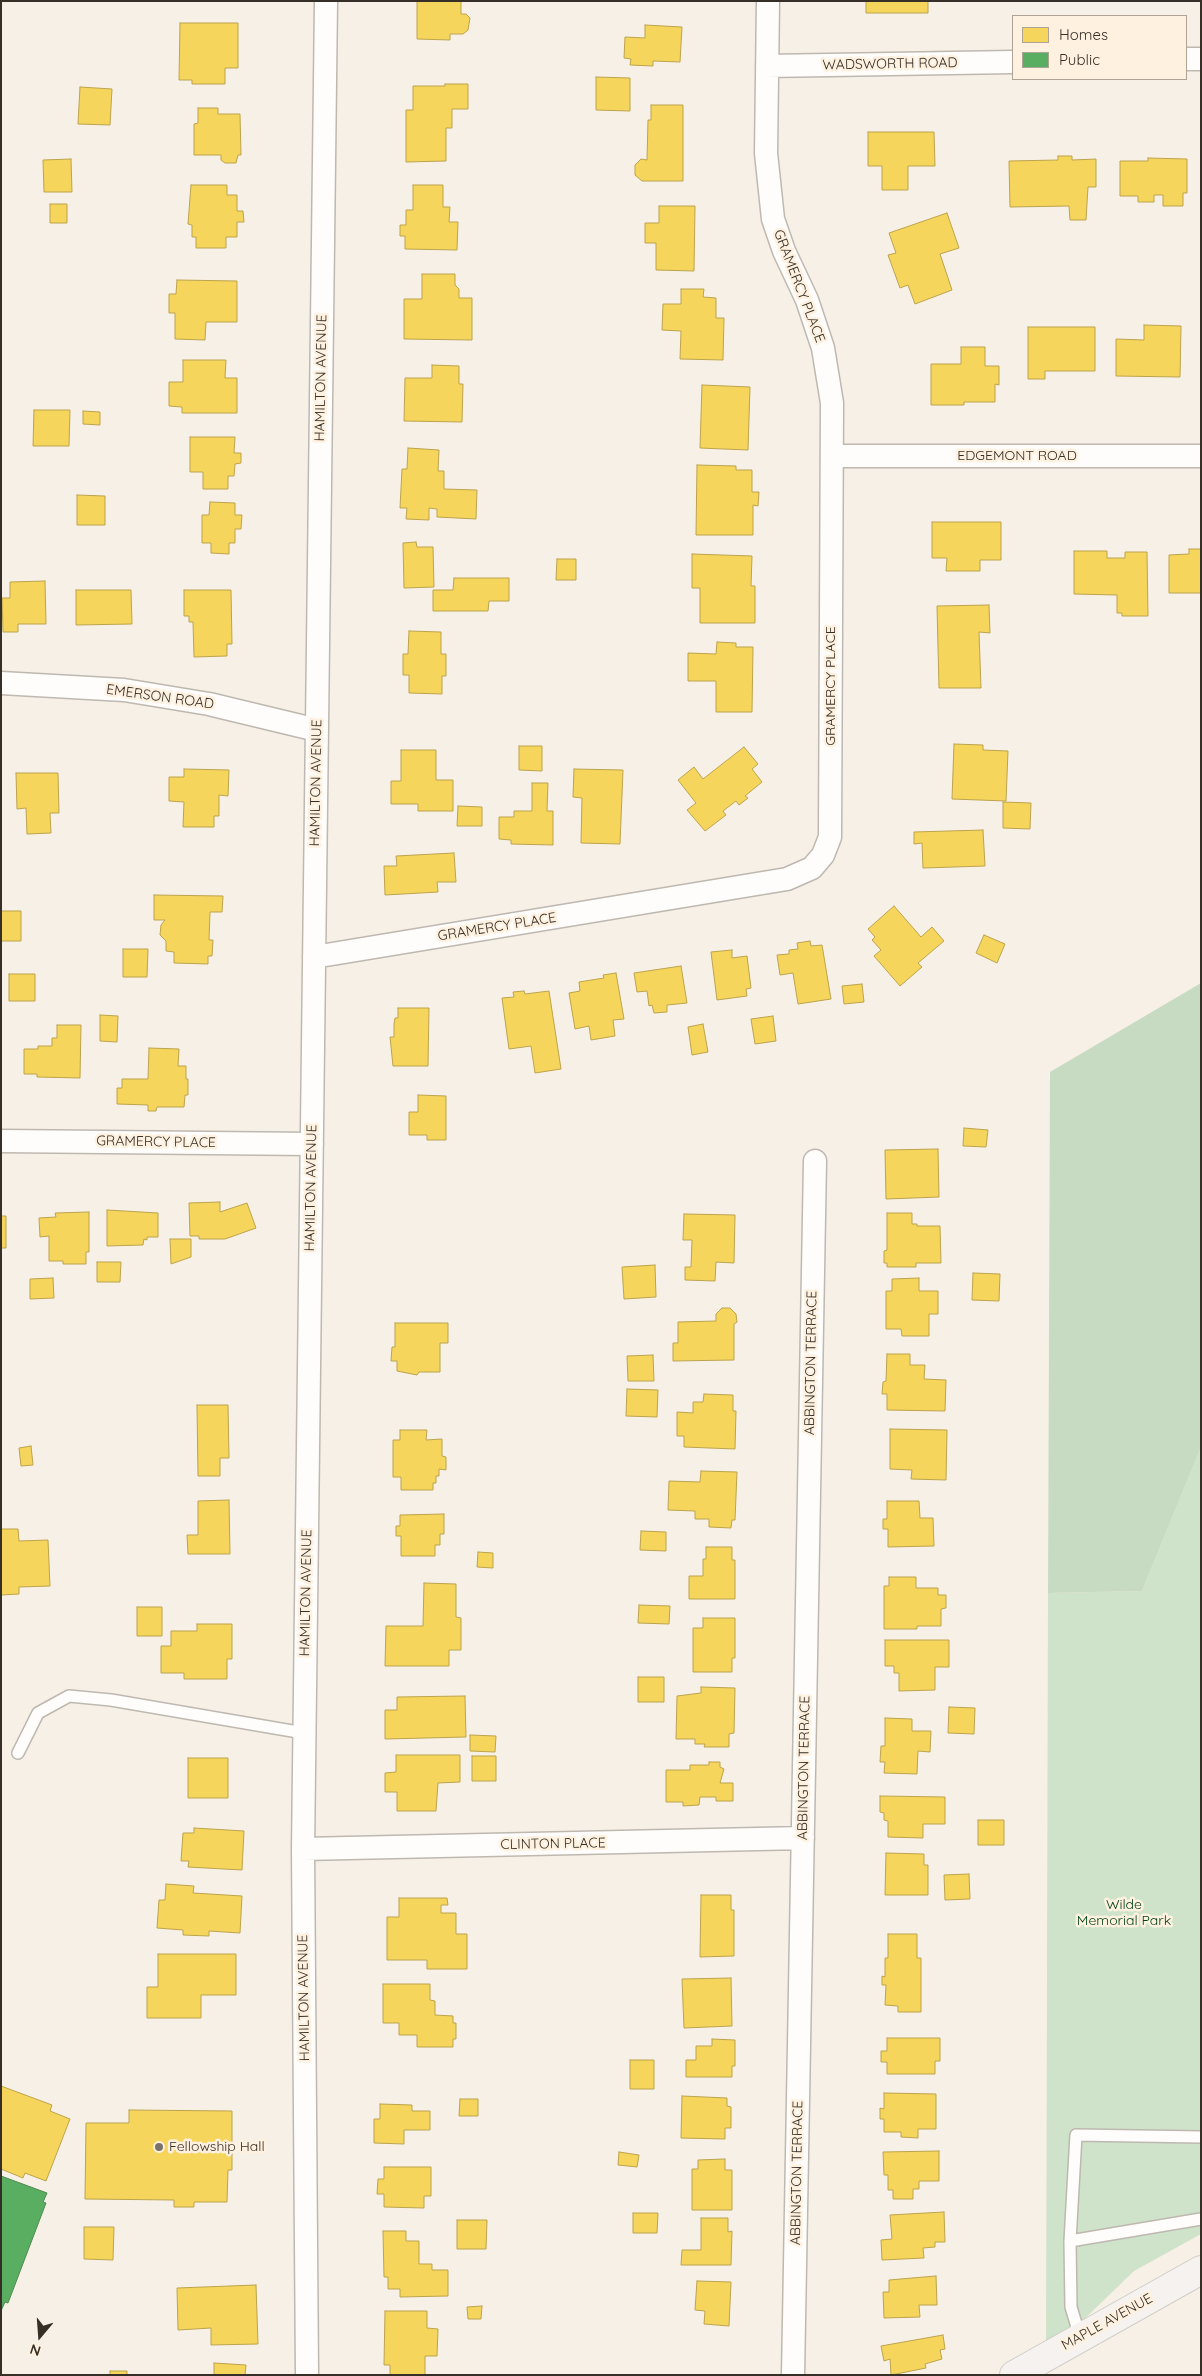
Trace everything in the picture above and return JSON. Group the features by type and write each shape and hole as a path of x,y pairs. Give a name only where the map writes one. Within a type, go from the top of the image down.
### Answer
{"main road":[{"name":"MAPLE AVENUE","path":"1014,2375 1201,2270"}],"street":[{"name":"HAMILTON AVENUE","path":"308,2375 303,1849 326,1"},
{"name":"GRAMERCY PLACE","path":"314,957 788,879 812,868 823,855 830,838 832,403 823,348 807,300 784,251 773,219 766,153 768,1"},
{"path":"1187,59 1201,59"},
{"name":"WADSWORTH ROAD","path":"767,66 1012,62"},
{"name":"EDGEMONT ROAD","path":"833,456 1201,456"},
{"name":"EMERSON ROAD","path":"1,683 124,690 217,706 317,730"},
{"name":"GRAMERCY PLACE","path":"1,1141 312,1144"},
{"name":"ABBINGTON TERRACE","path":"793,2375 815,1161"},
{"name":"CLINTON PLACE","path":"303,1849 803,1838"}],"lane":[{"path":"18,1754 38,1714 70,1696 111,1700 304,1733"},
{"path":"1080,2337 1071,2307 1070,2242 1076,2135 1201,2137"},
{"path":"1070,2242 1201,2219"}],"green space":[{"path":"1201,983 1201,1447 1142,1591 1048,1593 1050,1072"},
{"name":"Wilde Memorial Park","path":"1201,1447 1201,2234 1134,2271 1046,2356 1048,1593 1142,1591"}],"building: Homes":[{"path":"417,1 461,1 461,14 466,14 470,18 468,30 463,34 450,34 450,40 417,39"},
{"path":"866,1 928,1 928,13 866,13"},
{"path":"180,23 238,23 238,68 225,68 225,84 192,84 192,80 179,80"},
{"path":"645,25 682,27 680,62 653,61 653,66 630,65 631,59 624,58 625,37 645,38"},
{"path":"596,77 630,78 630,111 596,110"},
{"path":"445,84 468,84 468,109 452,109 452,128 446,128 446,161 406,162 406,110 413,110 413,86 445,86"},
{"path":"80,87 112,89 110,125 78,124"},
{"path":"651,105 683,105 683,181 642,181 635,175 635,165 641,159 647,160 648,120 651,120"},
{"path":"198,108 218,108 218,114 240,114 241,155 238,155 236,163 225,163 221,160 221,155 194,155 194,124 198,123"},
{"path":"868,132 934,132 935,166 908,166 908,190 882,190 882,166 868,166"},
{"path":"1058,156 1072,156 1072,160 1096,159 1096,187 1088,187 1086,220 1070,220 1069,206 1010,207 1009,161 1058,160"},
{"path":"1148,158 1187,159 1187,193 1183,193 1183,206 1163,206 1163,195 1154,195 1154,202 1138,202 1138,196 1120,196 1120,161 1148,161"},
{"path":"71,159 72,192 44,192 43,160"},
{"path":"191,185 227,185 227,195 237,195 237,211 243,211 244,222 237,222 237,237 226,237 226,248 196,248 196,237 192,237 192,225 188,224"},
{"path":"413,185 443,185 443,207 450,207 449,222 458,222 457,250 405,249 405,236 400,236 400,225 406,225 406,210 413,210"},
{"path":"50,204 67,204 67,223 50,223"},
{"path":"659,206 695,206 694,271 656,270 656,243 645,243 645,223 659,223"},
{"path":"947,213 959,248 940,254 952,290 915,304 908,285 900,288 888,255 896,253 889,233"},
{"path":"422,274 455,274 455,285 459,289 459,298 472,298 472,340 404,339 404,299 422,299"},
{"path":"177,280 237,281 237,322 206,322 205,340 175,339 175,313 169,313 169,294 176,294"},
{"path":"681,289 704,289 703,297 716,298 716,318 724,318 723,360 680,359 681,331 662,330 663,304 681,304"},
{"path":"1144,325 1181,326 1180,377 1116,376 1116,339 1144,340"},
{"path":"1028,327 1095,327 1095,371 1045,371 1045,379 1028,379"},
{"path":"961,347 985,347 985,366 999,366 999,385 995,384 995,402 964,402 964,405 931,405 931,364 961,364"},
{"path":"183,360 226,360 225,378 237,378 237,413 182,413 182,407 169,406 169,382 183,382"},
{"path":"432,365 459,366 459,384 463,384 462,422 404,421 405,378 432,378"},
{"path":"702,385 750,387 748,450 700,448"},
{"path":"34,410 70,410 69,446 33,446"},
{"path":"83,411 100,412 100,425 83,424"},
{"path":"190,437 235,437 234,453 241,453 241,463 235,464 234,476 228,476 228,489 203,489 203,472 190,472"},
{"path":"408,448 439,450 438,471 444,471 444,489 477,490 476,519 437,517 437,509 429,508 429,520 406,519 407,508 400,508 402,469 407,469"},
{"path":"697,465 736,466 736,470 752,470 752,492 759,492 758,506 753,505 753,535 696,535"},
{"path":"77,495 105,496 105,525 77,525"},
{"path":"210,502 235,503 235,515 242,515 241,529 235,529 235,543 229,543 229,554 211,553 211,543 202,543 202,515 209,515"},
{"path":"932,522 1001,522 1001,560 980,560 980,571 946,571 947,558 932,558"},
{"path":"416,542 417,547 433,547 434,587 404,588 403,543"},
{"path":"1189,549 1201,549 1201,593 1169,593 1169,555 1189,554"},
{"path":"1074,551 1107,551 1107,558 1125,558 1125,552 1147,552 1148,616 1122,616 1122,613 1117,613 1117,595 1074,594"},
{"path":"692,554 752,556 751,586 755,586 755,623 700,623 700,588 692,588"},
{"path":"557,559 576,559 576,580 556,580"},
{"path":"454,578 509,578 509,601 489,601 488,611 433,611 433,590 453,590"},
{"path":"45,581 46,624 18,624 18,632 3,632 2,598 10,598 10,582"},
{"path":"76,590 131,590 132,624 76,625"},
{"path":"184,590 231,590 232,644 227,644 227,656 194,657 193,622 189,622 189,616 184,616"},
{"path":"989,605 990,633 979,632 981,688 939,688 937,606"},
{"path":"409,631 441,632 441,654 446,654 446,676 442,676 442,694 409,693 409,675 403,675 403,654 408,654"},
{"path":"717,642 736,643 736,647 753,647 752,712 716,712 716,681 688,681 688,653 716,654"},
{"path":"954,744 983,745 983,750 1008,751 1006,801 952,799"},
{"path":"519,746 542,746 542,771 519,770"},
{"path":"744,747 758,764 752,769 762,782 745,796 748,798 739,805 736,801 723,811 726,815 705,831 687,810 696,803 678,780 694,767 703,779"},
{"path":"401,750 436,750 436,780 453,780 453,811 418,811 418,804 391,804 391,781 401,781"},
{"path":"184,769 229,770 228,796 219,795 219,816 214,816 214,827 183,827 184,802 169,801 169,777 184,777"},
{"path":"574,769 623,770 620,844 581,843 582,798 573,797"},
{"path":"16,773 58,773 59,813 50,813 51,833 27,834 26,808 17,809"},
{"path":"532,783 548,783 547,811 553,811 553,845 511,844 511,840 499,839 499,817 514,817 514,811 532,811"},
{"path":"1003,802 1031,803 1030,829 1003,828"},
{"path":"458,806 482,807 482,826 457,826"},
{"path":"983,830 985,866 923,868 922,843 914,844 914,832"},
{"path":"454,853 456,882 437,882 438,892 385,895 384,866 397,866 396,856"},
{"path":"154,895 223,896 222,912 210,912 209,940 213,940 212,956 208,956 208,964 174,963 174,952 166,951 166,941 160,935 161,925 165,920 154,920"},
{"path":"894,906 921,937 932,927 944,941 918,963 922,967 900,986 874,956 881,950 872,940 875,937 868,929"},
{"path":"1,911 21,911 21,941 1,941"},
{"path":"984,935 1005,944 997,963 976,953"},
{"path":"810,941 811,946 822,945 831,999 798,1004 793,973 780,975 777,955 789,954 789,950 798,949 797,943"},
{"path":"123,949 148,949 147,977 123,977"},
{"path":"732,950 732,958 747,956 751,988 746,989 747,996 717,1000 711,952"},
{"path":"681,966 687,1003 667,1005 667,1012 654,1013 652,1005 649,1006 647,991 637,992 634,973"},
{"path":"616,973 624,1019 613,1020 615,1036 591,1040 589,1026 575,1029 569,993 580,991 579,982 604,978 603,975"},
{"path":"9,974 35,974 35,1001 9,1001"},
{"path":"862,984 864,1002 844,1004 842,986"},
{"path":"524,991 525,994 549,991 561,1069 535,1073 531,1046 509,1049 502,998 514,997 513,992"},
{"path":"398,1008 429,1008 428,1066 393,1066 390,1037 394,1037 394,1024 395,1018 398,1018"},
{"path":"100,1015 118,1016 117,1042 100,1041"},
{"path":"773,1016 776,1041 755,1044 751,1019"},
{"path":"703,1024 708,1052 692,1055 688,1027"},
{"path":"57,1025 81,1025 80,1078 37,1077 37,1074 24,1074 24,1049 52,1046 52,1038 57,1038"},
{"path":"149,1048 179,1049 178,1066 186,1066 186,1079 188,1079 188,1095 185,1095 184,1107 157,1107 156,1111 148,1111 148,1105 117,1104 117,1088 122,1088 122,1079 148,1079"},
{"path":"418,1095 446,1096 446,1140 427,1140 427,1135 409,1135 409,1112 418,1112"},
{"path":"964,1128 988,1130 986,1147 963,1146"},
{"path":"938,1149 939,1197 886,1199 885,1150"},
{"path":"220,1202 220,1212 247,1203 256,1228 225,1239 199,1239 199,1236 190,1236 189,1203"},
{"path":"107,1210 158,1213 158,1237 147,1237 147,1240 144,1239 143,1245 107,1246"},
{"path":"89,1212 89,1252 86,1252 86,1264 63,1264 63,1261 49,1261 49,1236 40,1237 39,1218 56,1217 55,1213"},
{"path":"887,1213 912,1213 912,1224 917,1224 917,1226 940,1226 941,1263 916,1263 916,1267 887,1267 887,1263 884,1263 884,1251 887,1250"},
{"path":"684,1214 735,1215 734,1263 716,1262 715,1281 685,1280 685,1267 691,1267 692,1240 683,1240"},
{"path":"1,1216 6,1216 6,1248 1,1248"},
{"path":"170,1239 191,1239 191,1257 171,1264"},
{"path":"97,1262 121,1262 120,1282 97,1282"},
{"path":"655,1265 656,1297 624,1299 622,1267"},
{"path":"973,1273 1000,1274 999,1301 972,1300"},
{"path":"53,1278 54,1298 30,1299 30,1279"},
{"path":"919,1278 919,1291 938,1291 938,1314 929,1314 929,1336 902,1336 901,1329 886,1329 886,1291 892,1291 892,1279"},
{"path":"722,1308 730,1308 736,1314 737,1322 734,1324 734,1360 673,1361 673,1343 678,1343 678,1322 716,1321 716,1314"},
{"path":"395,1323 448,1323 448,1343 440,1343 440,1372 419,1372 417,1375 397,1371 397,1361 391,1361 392,1347 395,1347"},
{"path":"887,1354 910,1354 910,1365 925,1365 924,1379 946,1380 945,1411 887,1410 887,1394 882,1394 883,1382 886,1381"},
{"path":"653,1355 654,1381 628,1381 627,1356"},
{"path":"627,1389 658,1390 657,1417 626,1416"},
{"path":"704,1394 733,1395 733,1411 736,1411 735,1449 684,1447 684,1436 677,1436 677,1412 693,1413 693,1402 703,1402"},
{"path":"197,1405 228,1405 229,1458 220,1458 220,1476 198,1476"},
{"path":"890,1429 947,1430 946,1480 911,1479 912,1470 890,1469"},
{"path":"400,1430 427,1430 426,1440 442,1439 442,1456 446,1457 446,1470 439,1469 436,1483 433,1483 433,1490 401,1490 401,1477 393,1477 393,1440 400,1440"},
{"path":"31,1446 33,1465 21,1466 19,1448"},
{"path":"701,1471 737,1472 735,1520 732,1520 731,1528 709,1527 709,1519 695,1519 695,1511 668,1510 669,1481 700,1482"},
{"path":"229,1500 230,1554 188,1554 187,1535 198,1535 198,1501"},
{"path":"887,1501 919,1501 920,1518 933,1518 934,1546 888,1547 888,1529 883,1529 883,1519 887,1519"},
{"path":"444,1514 444,1534 440,1534 440,1545 435,1545 435,1556 401,1556 401,1536 396,1536 396,1526 400,1526 400,1515"},
{"path":"1,1529 18,1529 19,1541 48,1540 50,1586 19,1587 19,1594 1,1595"},
{"path":"641,1531 666,1532 666,1551 640,1550"},
{"path":"706,1547 732,1547 732,1560 735,1560 735,1599 689,1599 689,1576 703,1576 703,1559 706,1559"},
{"path":"478,1552 493,1553 493,1568 477,1567"},
{"path":"889,1577 916,1577 916,1588 938,1588 938,1595 946,1595 946,1608 941,1609 941,1626 917,1626 917,1629 884,1629 884,1586 889,1586"},
{"path":"424,1583 456,1584 456,1617 461,1618 461,1650 449,1650 449,1666 385,1666 386,1626 423,1626"},
{"path":"639,1605 670,1606 669,1624 638,1623"},
{"path":"137,1607 162,1607 162,1636 137,1636"},
{"path":"703,1618 735,1618 735,1658 732,1658 732,1672 693,1672 693,1628 703,1628"},
{"path":"197,1624 232,1624 232,1659 227,1659 227,1679 184,1679 184,1673 161,1673 161,1646 171,1646 171,1631 197,1631"},
{"path":"885,1640 949,1640 949,1667 935,1667 935,1690 899,1691 899,1673 894,1673 894,1666 885,1666"},
{"path":"638,1677 664,1677 664,1702 638,1702"},
{"path":"701,1687 735,1688 734,1733 729,1734 729,1747 704,1747 705,1744 695,1744 695,1739 676,1739 677,1696 701,1693"},
{"path":"465,1696 466,1737 385,1739 385,1710 397,1710 397,1697"},
{"path":"949,1707 975,1708 974,1734 948,1733"},
{"path":"885,1718 912,1719 912,1731 931,1731 930,1752 918,1751 917,1774 884,1773 885,1762 880,1762 881,1746 885,1746"},
{"path":"470,1735 496,1736 495,1752 470,1751"},
{"path":"396,1755 460,1755 460,1782 438,1783 436,1811 397,1811 397,1792 385,1792 385,1773 396,1772"},
{"path":"472,1756 496,1756 496,1781 472,1781"},
{"path":"188,1758 228,1758 228,1798 188,1798"},
{"path":"709,1762 720,1762 720,1767 724,1769 720,1783 733,1783 733,1801 716,1801 716,1797 700,1797 699,1805 683,1806 683,1802 666,1802 666,1770 690,1770 690,1765 709,1765"},
{"path":"880,1796 945,1797 945,1824 923,1824 923,1838 888,1837 888,1821 884,1820 884,1813 880,1812"},
{"path":"978,1820 1004,1820 1004,1845 978,1845"},
{"path":"194,1828 244,1831 242,1870 188,1867 189,1861 181,1861 183,1833 194,1833"},
{"path":"886,1853 924,1854 924,1865 928,1865 928,1895 885,1895"},
{"path":"969,1874 970,1899 945,1900 944,1875"},
{"path":"166,1884 194,1886 193,1893 242,1896 240,1933 209,1931 209,1936 183,1935 183,1930 157,1928 159,1900 165,1900"},
{"path":"701,1895 731,1895 731,1910 734,1910 734,1956 700,1957"},
{"path":"399,1898 447,1898 448,1905 441,1905 441,1913 456,1913 456,1934 467,1934 467,1969 427,1969 427,1960 387,1960 387,1917 399,1917"},
{"path":"888,1934 917,1934 917,1958 921,1958 921,2012 898,2012 898,2006 885,2005 886,1985 882,1985 882,1976 885,1977 885,1958 888,1958"},
{"path":"158,1954 236,1954 236,1995 201,1995 201,2018 147,2018 147,1987 158,1987"},
{"path":"731,1978 732,2026 684,2028 682,1979"},
{"path":"383,1984 430,1984 430,2000 435,2001 435,2015 453,2016 453,2023 456,2023 456,2039 453,2039 453,2047 417,2047 417,2035 399,2035 399,2023 383,2023"},
{"path":"887,2038 940,2038 940,2061 935,2061 935,2074 887,2074 887,2062 881,2062 881,2051 887,2051"},
{"path":"712,2039 735,2040 735,2066 732,2066 732,2077 686,2077 686,2060 696,2060 696,2046 712,2046"},
{"path":"630,2060 654,2060 654,2089 630,2089"},
{"path":"1,2086 52,2105 50,2111 70,2119 46,2181 25,2173 23,2178 1,2169"},
{"path":"884,2093 936,2094 936,2129 918,2129 918,2138 901,2137 901,2132 884,2132 884,2119 880,2119 880,2108 884,2109"},
{"path":"682,2096 727,2098 727,2106 731,2107 731,2128 725,2128 725,2139 681,2138"},
{"path":"460,2099 478,2099 478,2116 459,2116"},
{"path":"380,2104 412,2105 412,2111 430,2111 430,2130 404,2130 404,2144 374,2143 374,2119 380,2119"},
{"name":"Fellowship Hall","path":"129,2110 232,2111 232,2170 228,2170 227,2202 194,2202 194,2207 174,2207 174,2200 85,2199 86,2123 129,2123"},
{"path":"939,2151 939,2181 919,2181 919,2189 913,2189 913,2199 893,2199 893,2190 888,2190 888,2175 884,2175 883,2152"},
{"path":"619,2152 639,2155 637,2167 618,2165"},
{"path":"725,2159 725,2170 732,2170 732,2210 692,2210 692,2169 698,2169 698,2160"},
{"path":"384,2167 431,2167 431,2196 424,2196 424,2208 384,2207 384,2194 377,2194 378,2179 384,2179"},
{"path":"944,2212 945,2242 935,2242 935,2247 923,2248 924,2258 882,2260 881,2240 892,2239 890,2215"},
{"path":"633,2213 658,2213 657,2233 633,2233"},
{"path":"701,2218 728,2218 728,2232 732,2231 731,2265 681,2265 682,2250 701,2250"},
{"path":"457,2220 487,2220 486,2249 457,2249"},
{"path":"84,2227 114,2227 113,2260 84,2259"},
{"path":"383,2231 406,2231 406,2241 419,2241 419,2264 432,2264 432,2270 448,2270 448,2296 400,2297 400,2289 388,2289 388,2277 384,2277"},
{"path":"936,2276 937,2305 919,2305 920,2317 884,2318 883,2292 889,2292 889,2280"},
{"path":"697,2281 731,2282 729,2326 704,2324 705,2311 695,2310"},
{"path":"256,2285 258,2344 211,2345 211,2328 178,2330 177,2288"},
{"path":"482,2306 481,2319 468,2319 467,2307"},
{"path":"385,2311 427,2311 427,2328 438,2329 437,2356 425,2356 425,2375 390,2375 390,2365 384,2365"},
{"path":"943,2335 945,2349 940,2350 942,2359 925,2364 926,2368 891,2375 890,2359 884,2361 881,2346"},
{"path":"214,2363 246,2365 245,2375 214,2375"},
{"path":"110,2371 127,2371 127,2375 110,2375"}],"building: Public":[{"path":"1,2176 47,2193 43,2202 46,2203 8,2303 5,2302 1,2311"}],"place":[{"name":"Fellowship Hall","path":"159,2147"}]}
